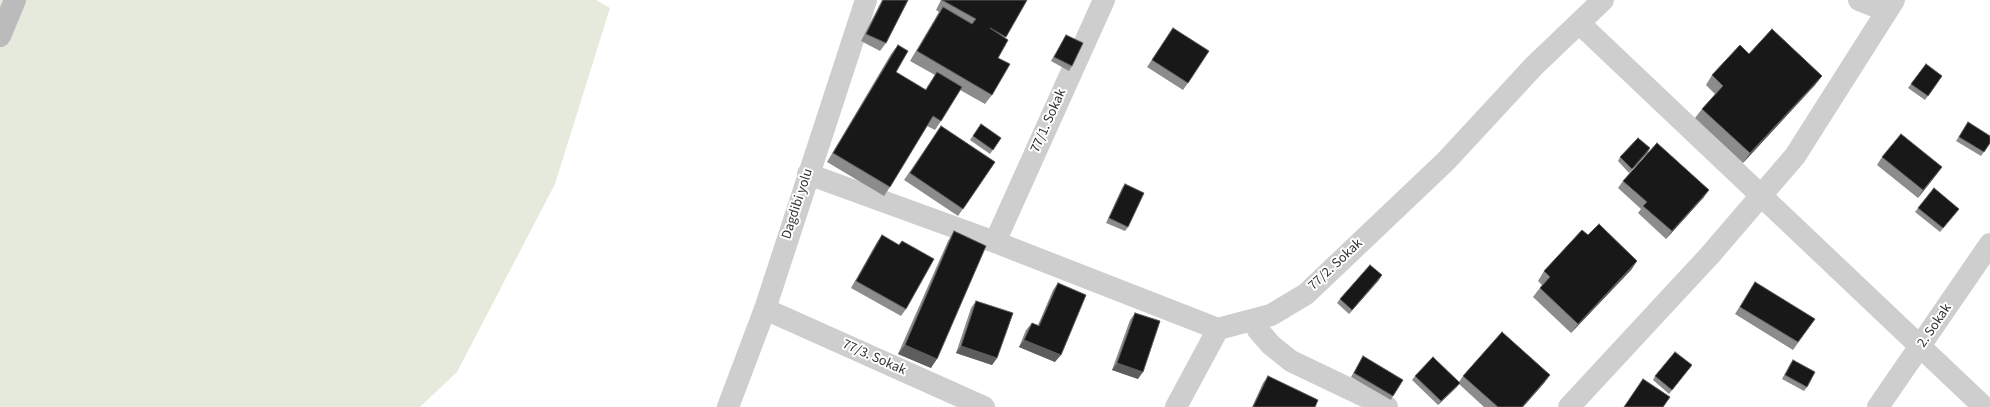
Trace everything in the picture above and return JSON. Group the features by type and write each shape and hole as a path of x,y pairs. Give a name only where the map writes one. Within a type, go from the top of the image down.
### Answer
{"main road":[{"path":"0,36 15,0"}],"street":[{"name":"Dagdibi yolu","path":"728,407 764,309 866,0"},
{"name":"77/1. Sokak","path":"995,242 1104,0"},
{"name":"77/2. Sokak","path":"1218,329 1271,315 1306,294 1446,161 1534,66 1603,0"},
{"path":"1569,407 1710,255 1795,156 1891,5 1859,0"},
{"path":"1579,23 1920,348 1984,407"},
{"path":"808,174 995,242 1218,329 1176,407"},
{"name":"2. Sokak","path":"1878,407 1920,348 1990,244"},
{"name":"77/3. Sokak","path":"764,309 984,407"},
{"path":"1253,320 1258,330 1271,344 1291,361 1387,407"}],"shaded area":[{"path":"0,0 596,0 610,8 555,184 457,372 420,407 0,407"}],"building":[{"path":"883,0 908,0 886,43 866,34"},
{"path":"942,0 1027,0 1006,37 990,28 1008,40 998,58 1010,64 992,95 917,51 943,7 972,24 976,19"},
{"path":"1173,28 1209,51 1188,83 1152,60"},
{"path":"1772,29 1822,76 1750,153 1702,109 1723,86 1712,75 1740,45 1749,54"},
{"path":"1066,35 1083,43 1072,66 1054,57"},
{"path":"898,45 908,51 896,72 926,90 937,72 962,87 941,121 933,116 890,187 833,153"},
{"path":"1926,64 1942,76 1928,96 1911,84"},
{"path":"1968,122 1990,136 1990,143 1984,152 1959,137"},
{"path":"981,124 1001,138 993,150 973,136"},
{"path":"941,126 995,162 963,209 910,173"},
{"path":"1901,134 1942,167 1923,190 1882,157"},
{"path":"1638,138 1650,148 1632,169 1620,157"},
{"path":"1657,143 1709,190 1672,231 1643,206 1647,202 1623,181"},
{"path":"1125,184 1144,193 1128,227 1109,218"},
{"path":"1934,188 1959,209 1943,228 1918,208"},
{"path":"1599,224 1637,261 1578,324 1540,288 1550,277 1544,271 1582,230 1588,235"},
{"path":"954,231 986,246 937,359 905,345"},
{"path":"882,235 899,245 902,241 934,259 906,309 856,281"},
{"path":"1370,265 1382,275 1352,310 1340,299"},
{"path":"1755,282 1815,319 1798,342 1740,307"},
{"path":"1058,283 1086,295 1061,355 1024,340 1032,323 1039,326"},
{"path":"976,301 1013,313 997,358 961,346"},
{"path":"1135,313 1160,321 1143,372 1117,363"},
{"path":"1502,332 1550,375 1522,407 1498,407 1463,376"},
{"path":"1675,352 1692,365 1672,390 1655,376"},
{"path":"1363,356 1403,380 1393,396 1354,373"},
{"path":"1433,357 1460,383 1441,401 1415,376"},
{"path":"1793,360 1815,372 1807,387 1785,375"},
{"path":"1268,376 1318,400 1315,407 1253,407"},
{"path":"1643,379 1670,397 1663,407 1624,407"}]}
